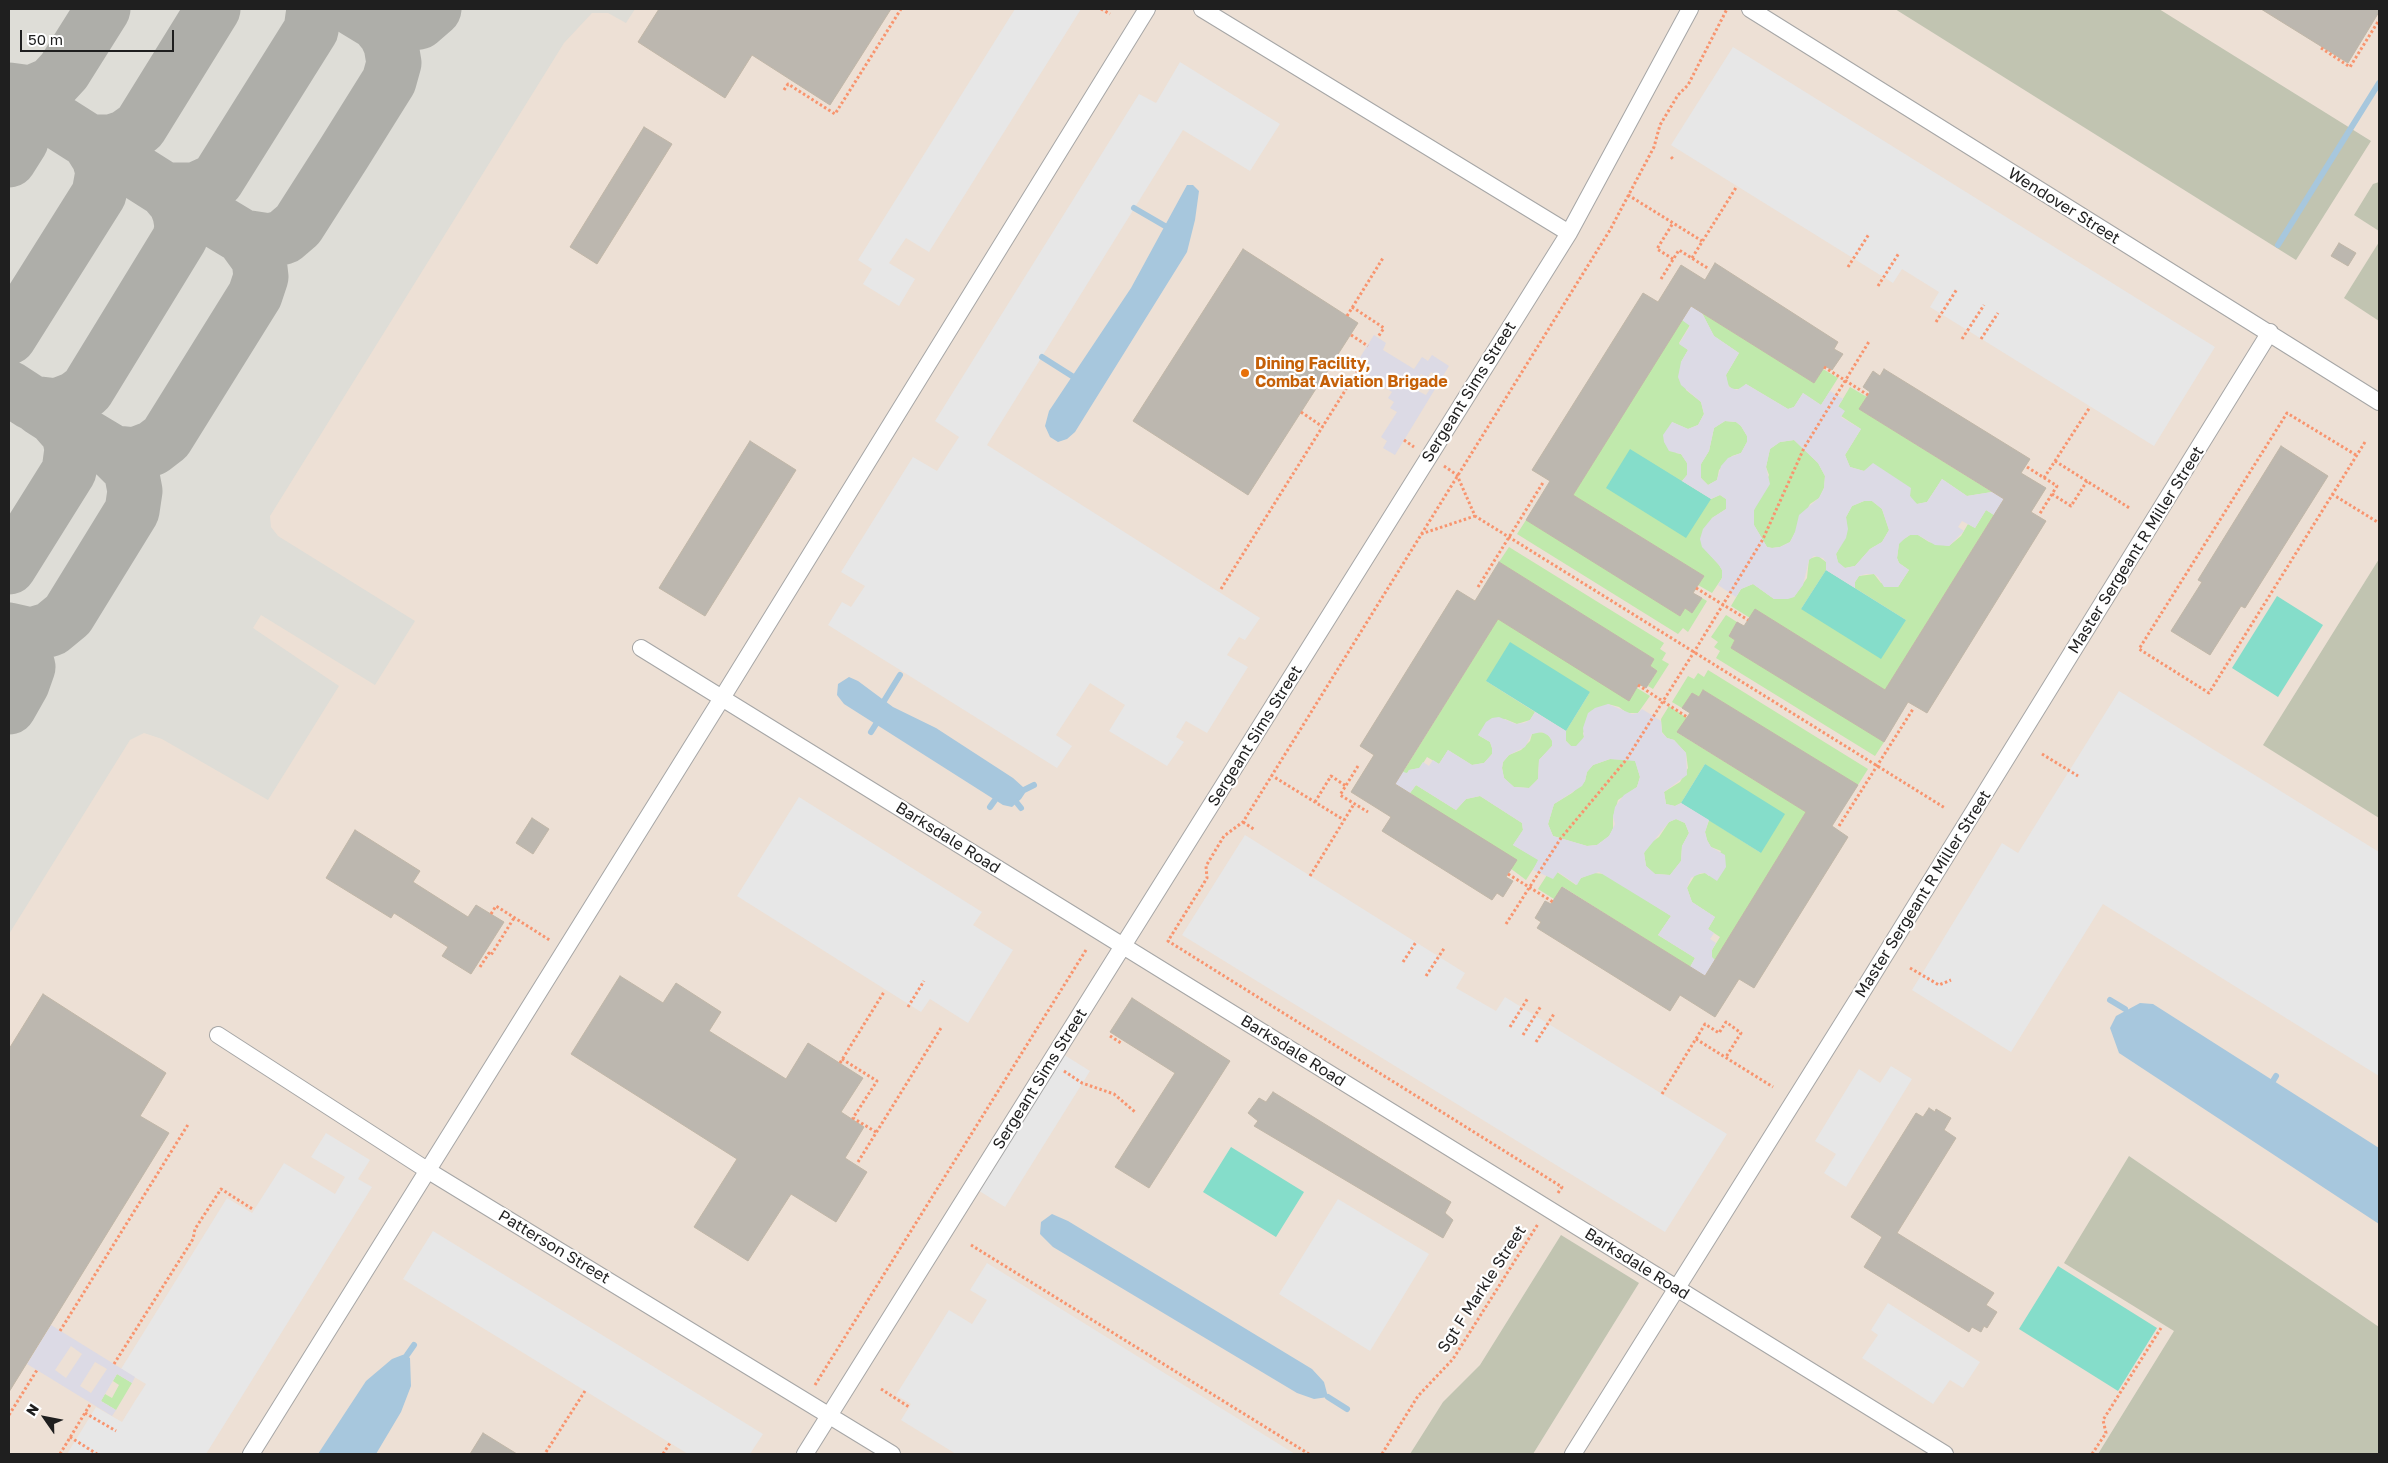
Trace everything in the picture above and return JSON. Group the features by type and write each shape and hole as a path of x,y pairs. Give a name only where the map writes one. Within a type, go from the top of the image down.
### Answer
{"street":[{"path":"250,1454 722,698 1147,9"},
{"path":"1202,9 1568,233"},
{"name":"Sergeant Sims Street","path":"805,1454 1568,233 1690,9"},
{"name":"Wendover Street","path":"1750,9 1994,163 2270,332 2379,402"},
{"name":"Master Sergeant R Miller Street","path":"1573,1454 1860,997 2270,332"},
{"name":"Barksdale Road","path":"641,648 1945,1454"},
{"name":"Patterson Street","path":"218,1036 427,1170 892,1454"}],"path":[{"path":"784,90 788,84 835,114 901,9"},
{"path":"1101,9 1110,14"},
{"path":"1255,830 1242,822 1610,230 1654,147 1660,125 1678,95 1688,85 1727,9"},
{"path":"2321,48 2350,67 2379,20"},
{"path":"1692,258 1737,186"},
{"path":"1628,195 1702,241"},
{"path":"1673,223 1657,249 1673,259"},
{"path":"1848,267 1869,234"},
{"path":"1661,279 1679,250 1709,269"},
{"path":"1878,286 1899,253"},
{"path":"1347,316 1383,258"},
{"path":"1936,322 1957,289"},
{"path":"1962,339 1984,305"},
{"path":"1352,307 1384,328 1378,338"},
{"path":"1981,339 1998,313"},
{"path":"1351,334 1368,346"},
{"path":"1506,924 1561,838 1626,760 1694,652 1763,539 1804,448 1870,340"},
{"path":"1824,367 1868,395"},
{"path":"1221,589 1358,370"},
{"path":"2044,478 2090,407"},
{"path":"1301,412 1322,426"},
{"path":"2356,455 2286,413 2139,649 2209,693 2365,442"},
{"path":"1404,440 1457,475 1475,516 1945,808"},
{"path":"2055,461 2131,509"},
{"path":"2027,467 2057,486 2039,515"},
{"path":"1478,587 1544,481"},
{"path":"2052,494 2071,506 2087,481"},
{"path":"2332,494 2379,523"},
{"path":"1420,534 1475,516"},
{"path":"1696,588 1748,620"},
{"path":"1638,685 1687,717"},
{"path":"1839,826 1913,709"},
{"path":"2042,754 2078,776"},
{"path":"1358,766 1340,795 1368,812"},
{"path":"1271,775 1344,820"},
{"path":"1315,802 1330,776 1346,786"},
{"path":"1310,876 1354,804"},
{"name":"Sgt F Markle Street","path":"1242,822 1224,836 1206,866 1207,878 1168,941 1562,1187 1453,1359 1418,1396 1382,1454"},
{"path":"1508,874 1553,902"},
{"path":"491,914 496,906 564,949"},
{"path":"480,966 489,953 491,955 514,918"},
{"path":"1403,962 1416,942"},
{"path":"1426,976 1445,947"},
{"path":"815,1385 1086,950"},
{"path":"1910,968 1938,985 1951,980"},
{"path":"908,1007 924,981"},
{"path":"876,1132 853,1118 876,1081 841,1061 884,992"},
{"path":"1510,1027 1528,998"},
{"path":"1523,1035 1542,1006"},
{"path":"1536,1042 1554,1014"},
{"path":"1662,1094 1705,1024 1719,1033 1726,1022 1741,1032 1726,1058"},
{"path":"858,1162 941,1028"},
{"path":"1110,1036 1121,1043"},
{"path":"1696,1039 1773,1087"},
{"path":"1050,1063 1082,1083 1119,1096 1128,1108 1136,1112"},
{"path":"60,1331 189,1123"},
{"path":"114,1364 193,1239 195,1229 221,1189 254,1210"},
{"path":"971,1245 1309,1454"},
{"path":"2092,1454 2106,1433 2103,1420 2161,1328"},
{"path":"9,1414 37,1370"},
{"path":"881,1389 910,1407"},
{"path":"546,1452 585,1391"},
{"path":"60,1454 91,1404"},
{"path":"85,1413 116,1432"},
{"path":"70,1437 97,1454"},
{"path":"662,1454 670,1443"}],"shaded area":[{"path":"9,9 2379,9 2379,1454 9,1454"},
{"path":"9,9 635,9 626,23 608,13 592,13 564,43 270,516 271,527 278,536 415,621 375,685 261,615 253,628 339,686 268,800 162,739 144,733 130,740 9,934"},
{"path":"1015,9 1081,9 929,252 906,238 889,263 915,279 899,306 863,284 872,269 858,260"},
{"path":"1895,9 2159,9 2371,141 2296,260"},
{"path":"1733,47 2215,347 2154,446 1930,307 1939,292 1902,269 1893,283 1671,145"},
{"path":"1180,62 1280,124 1250,171 1183,130 987,445 1260,618 1245,640 1239,637 1227,655 1248,667 1207,733 1186,721 1176,737 1184,742 1167,766 1109,731 1125,705 1090,683 1056,735 1072,746 1057,768 828,625 842,602 851,607 865,586 841,572 913,457 937,471 959,437 935,421 1139,94 1156,103"},
{"path":"2379,182 2379,231 2354,215 2373,184"},
{"path":"1187,185 1193,185 1199,191 1195,220 1187,252 1075,432 1067,439 1058,442 1050,437 1045,426 1049,411 1131,288"},
{"path":"2379,242 2379,321 2344,298"},
{"path":"1691,306 1702,313 1714,336 1739,353 1726,375 1729,387 1737,390 1746,384 1788,409 1794,407 1803,393 1821,405 1830,391 1843,399 1838,406 1845,411 1841,417 1861,429 1845,455 1850,467 1864,471 1873,463 1911,488 1910,496 1917,504 1927,502 1942,479 1967,496 1992,492 2004,499 1994,515 1986,510 1975,528 1962,521 1958,527 1964,531 1949,546 1935,545 1918,535 1910,535 1904,539 1899,544 1897,558 1899,563 1909,570 1898,587 1884,587 1874,574 1866,574 1859,576 1855,582 1855,588 1826,570 1826,562 1823,558 1814,556 1809,560 1803,585 1794,597 1774,599 1753,584 1741,589 1736,597 1718,585 1722,578 1722,570 1702,547 1700,539 1703,529 1712,518 1726,509 1726,499 1720,495 1711,499 1682,481 1687,475 1687,463 1681,454 1669,451 1664,442 1663,435 1672,422 1688,429 1698,425 1704,414 1701,402 1681,385 1678,377 1681,362 1688,350 1679,344 1690,326 1682,320","holes":["1725,421 1736,422 1741,426 1747,436 1747,442 1741,453 1728,458 1721,466 1717,480 1708,485 1701,478 1701,464 1709,451 1714,428","1794,440 1818,463 1825,476 1824,488 1819,498 1799,515 1795,532 1790,542 1780,547 1772,548 1767,547 1754,525 1754,510 1770,484 1766,467 1770,449 1780,442","1864,501 1872,501 1882,509 1889,530 1882,542 1870,549 1855,566 1845,568 1838,562 1836,554 1846,538 1848,529 1846,517 1852,506"]},
{"path":"1374,335 1386,343 1383,350 1414,369 1422,357 1428,361 1432,355 1449,366 1395,455 1383,448 1387,441 1381,437 1397,412 1390,408 1394,402 1388,398 1392,392 1354,367","holes":["1431,372 1438,377 1426,395 1418,391 1422,384 1417,380 1421,374 1427,378"]},
{"path":"1630,449 1711,499 1686,538 1606,488"},
{"path":"2379,559 2379,818 2263,745"},
{"path":"1826,570 1906,620 1881,659 1801,609"},
{"path":"2277,596 2323,625 2278,697 2232,668"},
{"path":"1510,642 1590,692 1566,731 1486,681"},
{"path":"849,677 858,681 893,707 936,728 1013,778 1023,787 1025,793 1021,799 1012,807 1003,805 844,704 837,695 838,684"},
{"path":"2119,691 2379,852 2379,1076 2103,904 2011,1052 1912,990 2002,843 2018,853"},
{"path":"1608,704 1632,714 1638,713 1642,709 1661,721 1662,733 1667,738 1674,740 1686,753 1687,775 1664,792 1666,804 1675,806 1681,803 1709,820 1705,832 1707,840 1711,847 1725,855 1726,867 1717,881 1705,873 1701,873 1691,878 1687,888 1692,902 1715,917 1708,929 1714,933 1710,939 1716,943 1712,950 1712,957 1715,960 1705,976 1690,967 1695,958 1658,935 1671,916 1599,872 1581,878 1577,885 1558,872 1553,879 1533,870 1538,860 1513,845 1523,830 1522,823 1480,796 1466,799 1456,810 1416,785 1410,793 1395,784 1403,772 1407,773 1409,770 1419,768 1423,762 1429,766 1433,760 1439,764 1448,750 1472,765 1484,763 1492,754 1492,748 1490,742 1478,735 1486,722 1492,718 1499,717 1516,724 1524,723 1530,720 1535,712 1566,731 1566,741 1571,746 1576,746 1584,737 1583,728 1588,713 1595,708","holes":["1542,732 1549,736 1552,746 1539,760 1538,779 1529,788 1514,787 1504,778 1503,762 1509,755 1525,747 1532,734","1610,759 1635,761 1640,777 1637,787 1624,795 1615,807 1613,817 1615,824 1609,836 1597,845 1587,846 1553,836 1548,824 1554,804 1582,786 1587,772 1593,765","1676,819 1685,823 1689,833 1682,846 1681,861 1670,875 1655,874 1646,866 1644,853 1669,822"]},
{"path":"1705,764 1785,814 1761,853 1681,803"},
{"path":"799,797 982,912 973,925 1013,950 968,1023 930,999 921,1012 737,896"},
{"path":"1245,835 1465,973 1456,988 1496,1011 1505,997 1727,1134 1665,1232 1182,935"},
{"path":"2140,1003 2153,1004 2379,1148 2379,1224 2119,1053 2110,1028 2116,1016"},
{"path":"1058,1051 1090,1071 1005,1207 973,1187"},
{"path":"1891,1066 1912,1079 1846,1187 1824,1173 1836,1154 1815,1141 1859,1069 1880,1083"},
{"path":"326,1133 370,1160 358,1179 372,1187 206,1454 67,1454 96,1407 122,1422 146,1384 121,1369 227,1198 252,1213 284,1163 335,1194 345,1177 311,1157"},
{"path":"1231,1147 1304,1192 1276,1237 1203,1192"},
{"path":"2129,1156 2379,1327 2379,1454 2098,1454 2174,1331 2064,1263"},
{"path":"1338,1199 1429,1254 1370,1351 1279,1294"},
{"path":"1052,1214 1068,1221 1312,1369 1324,1382 1328,1397 1314,1399 1297,1393 1053,1247 1040,1234 1041,1222"},
{"path":"433,1231 763,1434 750,1454 688,1454 403,1279"},
{"path":"1561,1235 1639,1283 1533,1454 1410,1454 1443,1402 1480,1365"},
{"path":"987,1263 1295,1454 956,1454 901,1420 911,1404 896,1395 949,1310 972,1324 987,1300 970,1290"},
{"path":"2058,1266 2157,1328 2118,1391 2019,1329"},
{"path":"1888,1303 1980,1362 1963,1388 1950,1380 1933,1404 1862,1358 1878,1335 1871,1330"},
{"path":"51,1325 135,1377 132,1383 117,1374 105,1394 101,1401 116,1410 112,1416 27,1364","holes":["71,1346 82,1354 66,1378 55,1370","95,1362 107,1369 91,1393 80,1386"]},
{"path":"405,1354 410,1358 411,1386 401,1412 376,1454 318,1454 366,1381 392,1359"}],"green space":[{"path":"1702,313 1814,383 1823,369 1838,378 1821,405 1803,393 1794,407 1788,409 1746,384 1741,389 1732,389 1727,384 1726,375 1739,353 1714,336"},
{"path":"1682,320 1690,325 1679,343 1688,350 1681,362 1686,390 1701,402 1704,414 1698,425 1688,429 1672,422 1676,453 1681,454 1687,463 1687,475 1682,481 1630,449 1711,499 1720,495 1726,499 1726,509 1712,518 1703,547 1722,570 1722,578 1712,593 1698,585 1704,576 1573,495"},
{"path":"1850,387 1867,397 1859,409 1992,492 1967,496 1942,479 1927,502 1917,504 1911,500 1909,491 1873,464 1864,471 1850,467 1845,455 1861,429 1841,416 1838,407"},
{"path":"1725,421 1736,422 1741,426 1747,436 1747,442 1741,453 1732,456 1719,470 1717,480 1708,485 1701,478 1701,464 1709,451 1714,428"},
{"path":"1794,440 1818,463 1825,476 1824,488 1819,498 1810,504 1790,542 1780,547 1767,547 1754,525 1754,510 1769,475 1766,467 1770,449 1780,442"},
{"path":"1864,501 1872,501 1882,509 1889,530 1882,542 1870,549 1855,566 1845,568 1838,563 1836,554 1847,533 1846,517 1852,506"},
{"path":"1986,510 1994,515 1885,690 1755,609 1750,618 1731,606 1741,589 1753,584 1774,599 1794,597 1807,578 1809,559 1818,556 1826,562 1826,570 1801,609 1906,620 1855,588 1855,582 1859,576 1874,574 1881,583 1898,587 1909,570 1899,563 1897,558 1899,543 1910,535 1918,535 1929,542 1949,546 1961,536 1968,524 1975,528"},
{"path":"1526,520 1680,616 1685,608 1692,613 1702,598 1707,601 1688,632 1683,628 1678,634 1517,534"},
{"path":"1509,547 1664,643 1660,649 1666,653 1662,660 1669,664 1653,689 1648,686 1657,671 1650,666 1654,659 1499,562"},
{"path":"1726,615 1737,622 1729,635 1735,640 1731,648 1884,742 1875,756 1716,658 1720,651 1714,647 1718,642 1711,637"},
{"path":"1498,619 1629,700 1637,688 1650,696 1638,713 1627,713 1619,707 1608,704 1583,733 1584,737 1581,743 1577,746 1571,746 1566,741 1566,731 1590,692 1486,681 1535,712 1530,720 1517,724 1505,719 1478,735 1490,742 1492,748 1492,754 1484,763 1472,765 1448,750 1439,764 1427,757 1420,768 1409,770 1407,774 1403,772"},
{"path":"1708,670 1868,769 1858,785 1703,690 1699,697 1692,693 1682,708 1672,702 1688,676 1694,679 1698,673 1704,677"},
{"path":"1669,706 1687,718 1678,733 1806,812 1715,960 1712,958 1712,950 1720,937 1708,929 1715,917 1692,902 1687,888 1695,875 1705,873 1709,876 1721,851 1711,847 1707,840 1705,832 1709,820 1761,853 1705,764 1681,803 1675,806 1666,804 1664,792 1680,782 1688,768 1686,753 1674,740 1667,738 1662,732 1661,719"},
{"path":"1538,732 1546,733 1552,740 1552,746 1539,760 1538,779 1529,788 1514,787 1504,778 1503,762 1509,755 1521,750 1530,741 1532,734"},
{"path":"1610,759 1635,760 1640,777 1637,787 1618,800 1613,817 1613,829 1609,836 1597,845 1587,846 1553,836 1548,824 1554,804 1572,793 1585,781 1587,772 1593,765"},
{"path":"1416,785 1456,810 1466,799 1480,796 1522,823 1523,830 1513,845 1539,860 1526,880 1410,793"},
{"path":"1676,819 1685,823 1689,833 1682,846 1681,861 1670,875 1655,874 1646,866 1644,853 1648,845 1659,837 1669,822"},
{"path":"1557,872 1576,885 1581,878 1594,873 1605,874 1671,916 1658,935 1695,958 1690,967 1563,887 1554,899 1538,889 1547,875"},
{"path":"117,1374 132,1383 116,1410 101,1401 105,1394 112,1398 119,1385 113,1381"}],"building":[{"path":"659,9 891,9 830,105 752,55 725,98 638,42"},
{"path":"2261,9 2379,9 2379,12 2348,63"},
{"path":"644,127 672,144 597,264 570,247"},
{"path":"2339,243 2356,253 2348,266 2331,256"},
{"name":"Dining Facility, Combat Aviation Brigade","path":"1243,249 1358,323 1248,495 1133,421"},
{"path":"1715,263 1838,342 1834,349 1843,354 1832,370 1825,366 1814,383 1691,306 1573,495 1704,576 1693,593 1702,598 1692,613 1685,608 1680,616 1526,520 1550,481 1532,470 1643,293 1658,302 1681,265 1705,280"},
{"path":"1884,369 2030,459 2021,473 2046,488 2031,512 2046,521 1927,713 1908,702 1884,742 1731,648 1735,640 1729,636 1737,622 1744,626 1755,609 1885,690 2004,499 1859,409 1870,392 1863,387 1873,371 1880,376"},
{"path":"750,441 796,470 705,616 659,588"},
{"path":"2281,446 2328,476 2245,608 2241,606 2210,655 2171,631 2202,582 2198,580"},
{"path":"1499,562 1654,659 1650,666 1657,671 1646,688 1639,684 1629,701 1498,619 1395,784 1517,860 1506,877 1513,881 1503,897 1497,893 1492,900 1382,831 1391,817 1351,792 1374,755 1360,746 1457,590 1475,601"},
{"path":"1703,690 1858,785 1832,826 1848,837 1754,988 1739,979 1715,1017 1680,995 1670,1011 1537,928 1541,922 1535,918 1545,901 1551,904 1562,887 1705,976 1806,812 1677,732 1690,713 1682,708 1692,693 1699,697"},
{"path":"532,818 549,829 533,854 516,843"},
{"path":"355,830 420,871 413,882 468,917 476,905 504,922 471,974 442,956 448,947 394,913 391,918 326,878"},
{"path":"620,976 663,1003 676,983 721,1012 709,1031 786,1079 808,1043 863,1078 841,1112 864,1127 845,1158 867,1172 836,1222 791,1194 748,1261 694,1227 737,1159 571,1054"},
{"path":"43,994 166,1073 140,1116 169,1133 9,1392 9,1049"},
{"path":"1132,998 1230,1061 1149,1188 1115,1167 1175,1073 1110,1032"},
{"path":"1273,1092 1451,1202 1445,1213 1453,1220 1443,1238 1254,1126 1258,1121 1248,1113 1259,1098 1266,1102"},
{"path":"1929,1108 1935,1112 1936,1109 1951,1118 1944,1130 1956,1138 1897,1233 1994,1293 1986,1305 1997,1312 1987,1328 1984,1326 1981,1332 1972,1327 1969,1332 1864,1267 1882,1237 1851,1217 1916,1113 1923,1117"},
{"path":"483,1433 517,1454 470,1454"}],"waterway":[{"path":"2278,245 2379,83"},
{"path":"1134,208 1165,226"},
{"path":"1042,357 1072,376"},
{"path":"884,701 900,675"},
{"path":"871,732 876,724"},
{"path":"1024,790 1034,785"},
{"path":"990,807 995,800"},
{"path":"1017,803 1021,808"},
{"path":"2110,1000 2125,1009"},
{"path":"2273,1081 2276,1076"},
{"path":"407,1355 414,1345"},
{"path":"1328,1397 1347,1409"}],"taxiway":[{"path":"9,90 31,93 52,84 64,71 103,9"},
{"path":"9,337 99,194 103,172 99,158 89,142 111,142 126,137 140,127 213,9"},
{"path":"9,91 165,190 195,190 217,180 311,30 314,9"},
{"path":"354,9 377,23 392,26 419,22 434,9"},
{"path":"243,237 269,241 284,237 298,225 344,153 389,81 394,63 391,45 386,34 377,23"},
{"path":"9,92 21,108 24,126 21,141 9,160"},
{"path":"9,388 32,403 57,406 75,399 87,390 180,238 182,226 180,214 176,203 165,190"},
{"path":"114,453 135,455 153,448 166,438 255,295 261,277 259,259 243,237 165,190"},
{"path":"9,567 69,471 72,449 69,434 54,417 40,408"},
{"path":"9,630 31,635 51,629 68,615 132,511 135,491 131,470 114,453 54,417"},
{"path":"9,630 23,648 28,667 22,684 9,707"}],"place":[{"name":"Dining Facility, Combat Aviation Brigade","path":"1245,373"}]}
